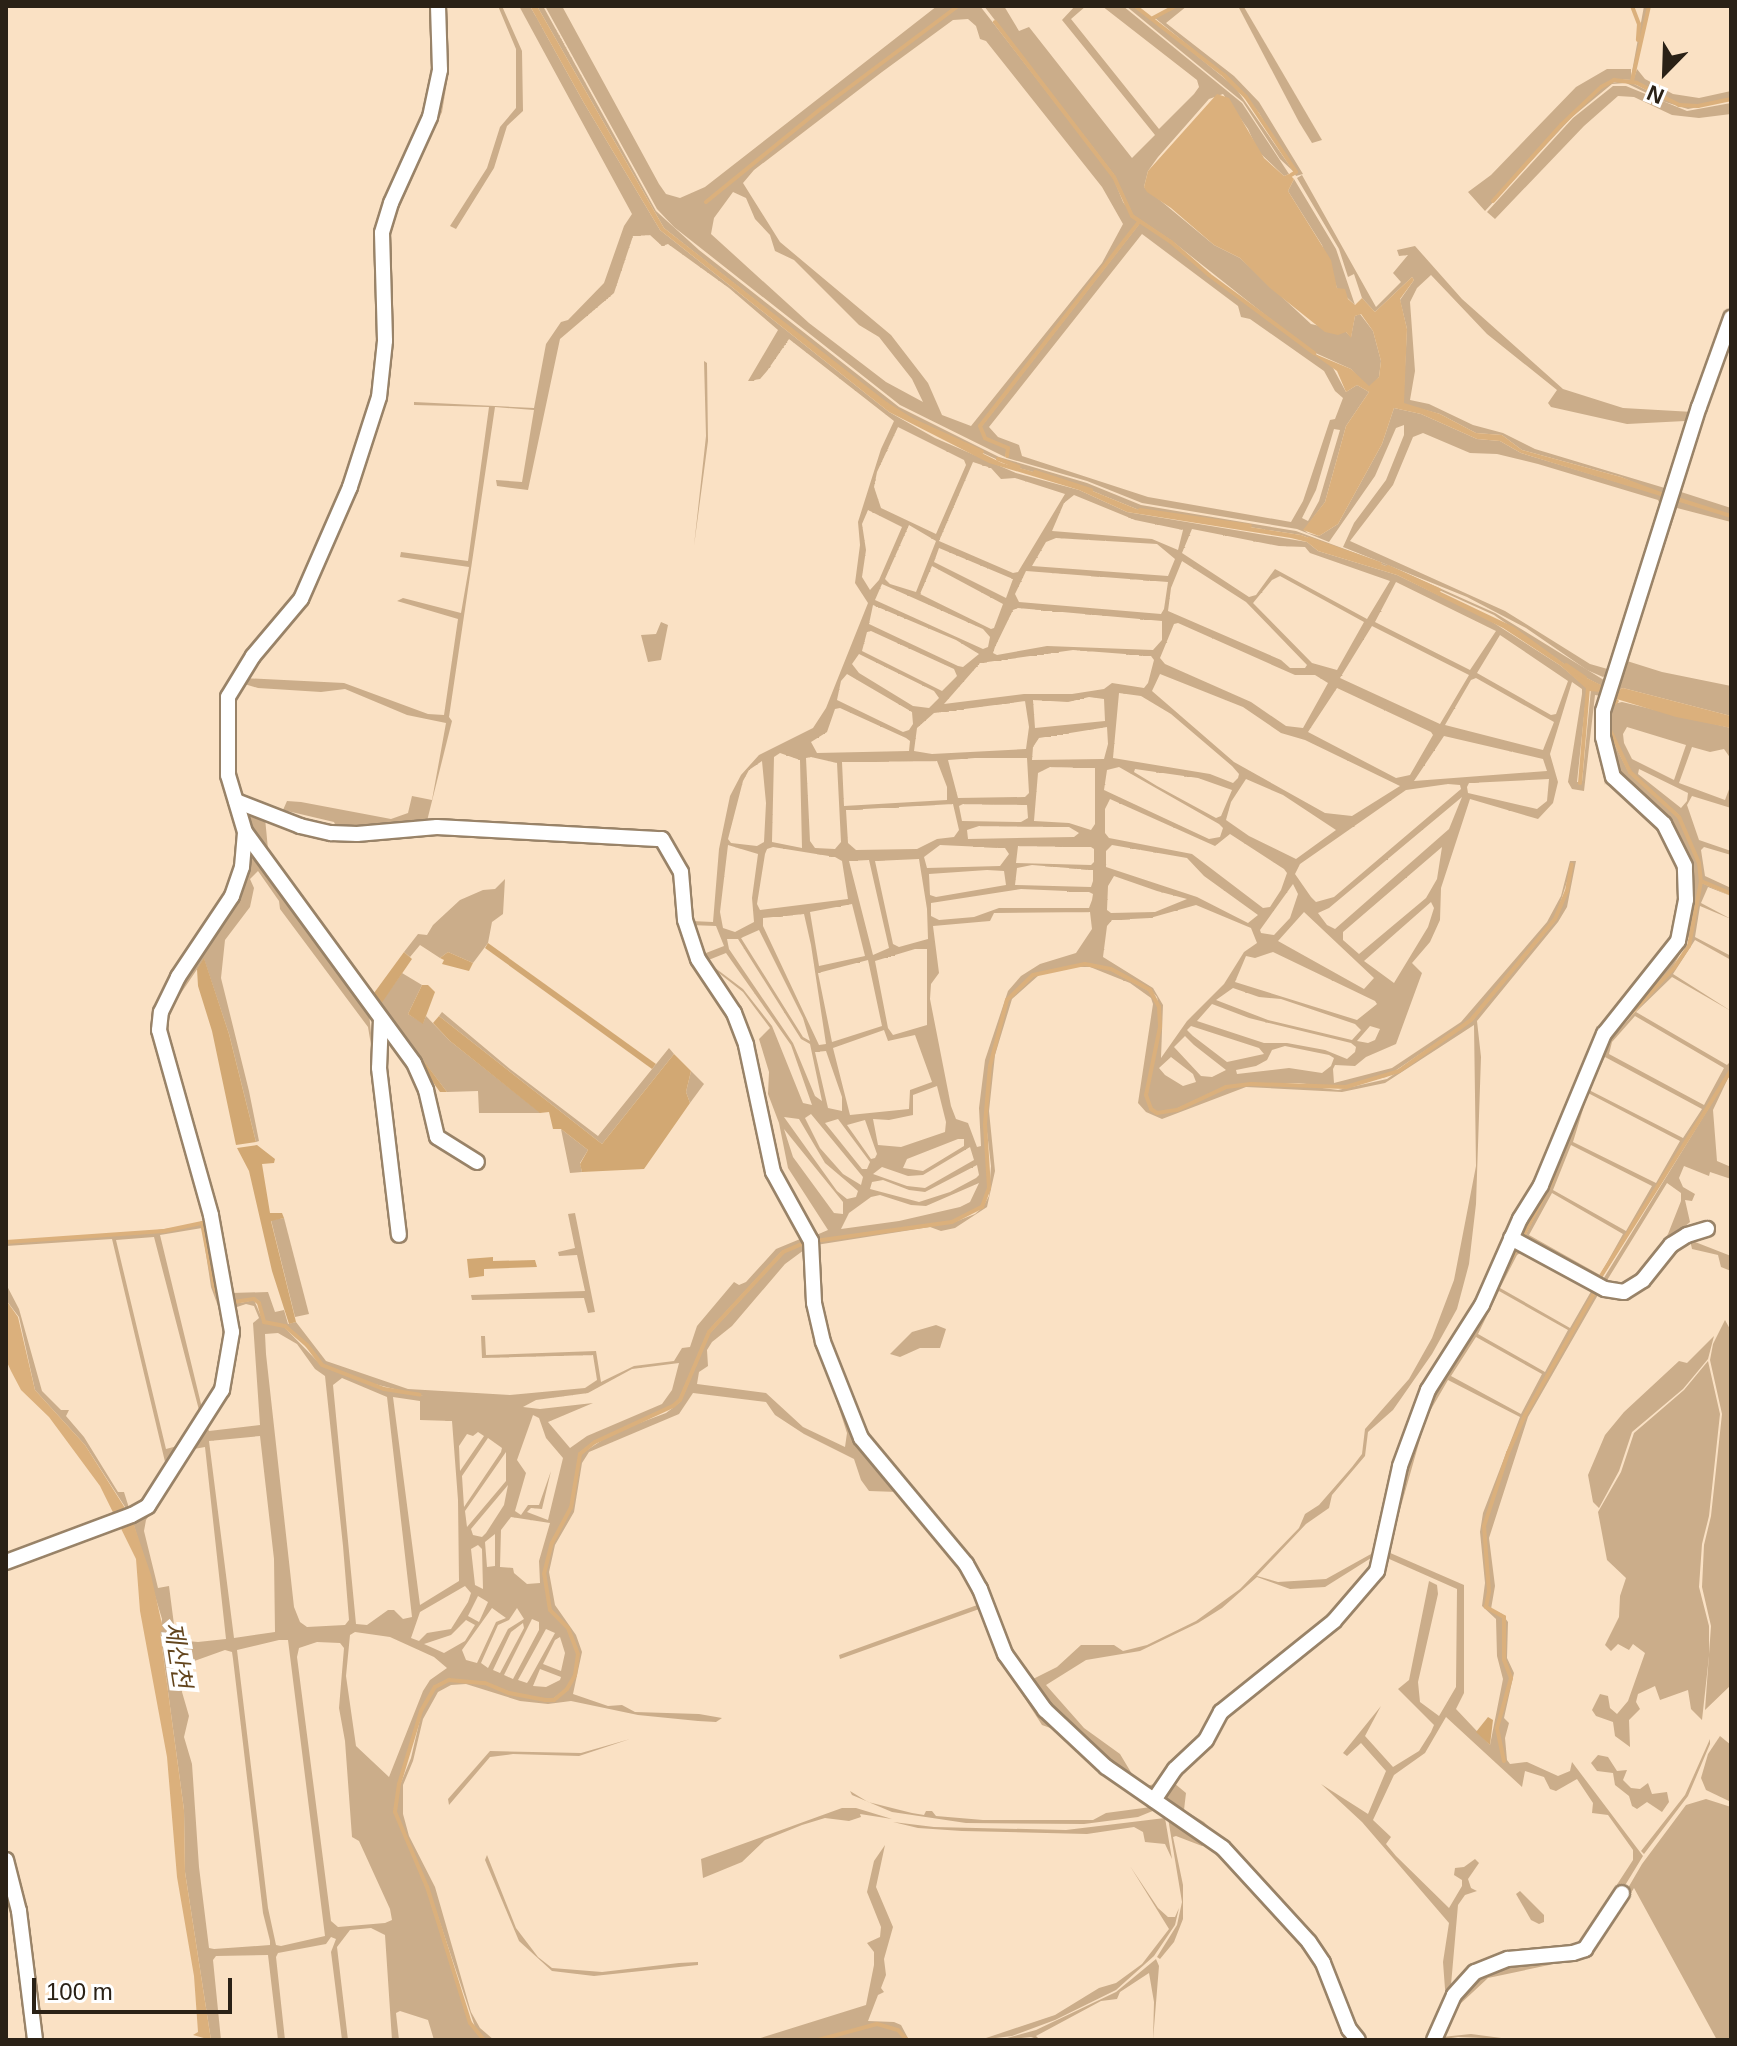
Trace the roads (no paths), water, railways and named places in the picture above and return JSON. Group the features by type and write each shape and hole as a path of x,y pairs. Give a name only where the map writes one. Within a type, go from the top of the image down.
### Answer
{"street":[{"path":"438,6 440,70 430,117 391,203 382,233 385,341 379,397 350,487 301,599 253,656 228,697 228,775 245,832 414,1063 426,1090 437,1137 477,1162"},
{"path":"1154,1800 1175,1769 1206,1740 1221,1712 1334,1621 1377,1571 1400,1466 1423,1401 1471,1328 1511,1238 1541,1185 1585,1072 1604,1034 1678,941 1682,927 1685,866 1664,824 1613,777 1603,737 1603,711 1699,407 1731,318"},
{"path":"236,801 300,826 331,833 451,827 662,839 681,872 687,932 698,959 734,1013 746,1045 773,1172 811,1241 816,1311 823,1342 855,1427 916,1507 966,1564 980,1589 1005,1654 1029,1691 1084,1750 1223,1848 1299,1929 1323,1963 1342,2014 1358,2040"},
{"path":"6,1562 132,1515 148,1506 222,1390 232,1332 211,1215 159,1030 161,1012 178,977 232,896 242,867 245,832"},
{"path":"381,1019 379,1068 399,1235"},
{"path":"1511,1238 1605,1289 1624,1292 1637,1286 1671,1245 1687,1235 1707,1229"},
{"path":"6,1860 19,1911 35,2040"},
{"path":"1434,2040 1454,1995 1475,1972 1508,1959 1573,1953 1585,1949 1622,1893"}],"waterway":[{"path":"706,202 823,107 958,6"},
{"path":"1135,6 1224,75 1246,97 1296,172 1291,175"},
{"path":"1153,18 1176,6"},
{"path":"1632,6 1639,24 1638,40"},
{"path":"1632,81 1649,6"},
{"path":"995,22 1114,177 1132,216 1171,242 1209,275 1314,353"},
{"path":"1493,201 1561,125 1601,87 1614,80 1637,83 1679,105 1698,106 1731,99"},
{"path":"1007,456 1008,448 985,438 980,426 1139,222"},
{"path":"883,402 910,419 982,452"},
{"path":"998,459 1019,467"},
{"path":"1035,472 1091,490"},
{"path":"1677,499 1731,516"},
{"path":"1140,510 1250,526"},
{"path":"1309,539 1380,564"},
{"path":"1388,567 1439,590"},
{"path":"1566,665 1585,678"},
{"path":"1580,783 1588,687"},
{"path":"1610,707 1617,701"},
{"path":"1609,728 1630,772 1679,817 1699,863 1701,881 1731,894"},
{"path":"815,1241 952,1222 982,1207 989,1188 985,1124 990,1066 1007,1000 1033,975 1085,964 1111,969 1150,990 1159,1007 1160,1027 1146,1095 1151,1109 1157,1113 1177,1110 1226,1087 1251,1084 1346,1087 1399,1071 1471,1020 1555,919 1567,891 1572,864"},
{"path":"1607,1044 1618,1027 1674,968 1689,946 1701,881"},
{"path":"1599,1279 1731,1070"},
{"path":"1553,1253 1523,1236 1552,1181 1563,1148"},
{"path":"6,1242 164,1231 202,1223 219,1298"},
{"path":"484,2040 470,2023 427,1887 395,1812 399,1784 421,1711 435,1687 449,1680 485,1683 509,1693 545,1700 554,1700 567,1689 575,1675 578,1654 568,1628 550,1610 544,1574 552,1543 571,1508 580,1454 595,1442 680,1400 709,1332 783,1252 807,1242"},
{"path":"1504,1272 1515,1251"},
{"path":"1504,1761 1497,1728 1511,1678 1504,1660 1504,1617 1486,1607 1489,1592 1484,1526 1508,1453 1525,1415 1596,1290"},
{"path":"234,1302 254,1299 259,1303 264,1322 285,1326 307,1345 322,1365 384,1389 420,1395"},
{"path":"1443,1379 1487,1309"},
{"path":"818,2040 877,2024 898,2030 907,2040"}],"water label":[{"name":"제산천","path":"178,1655"}]}
